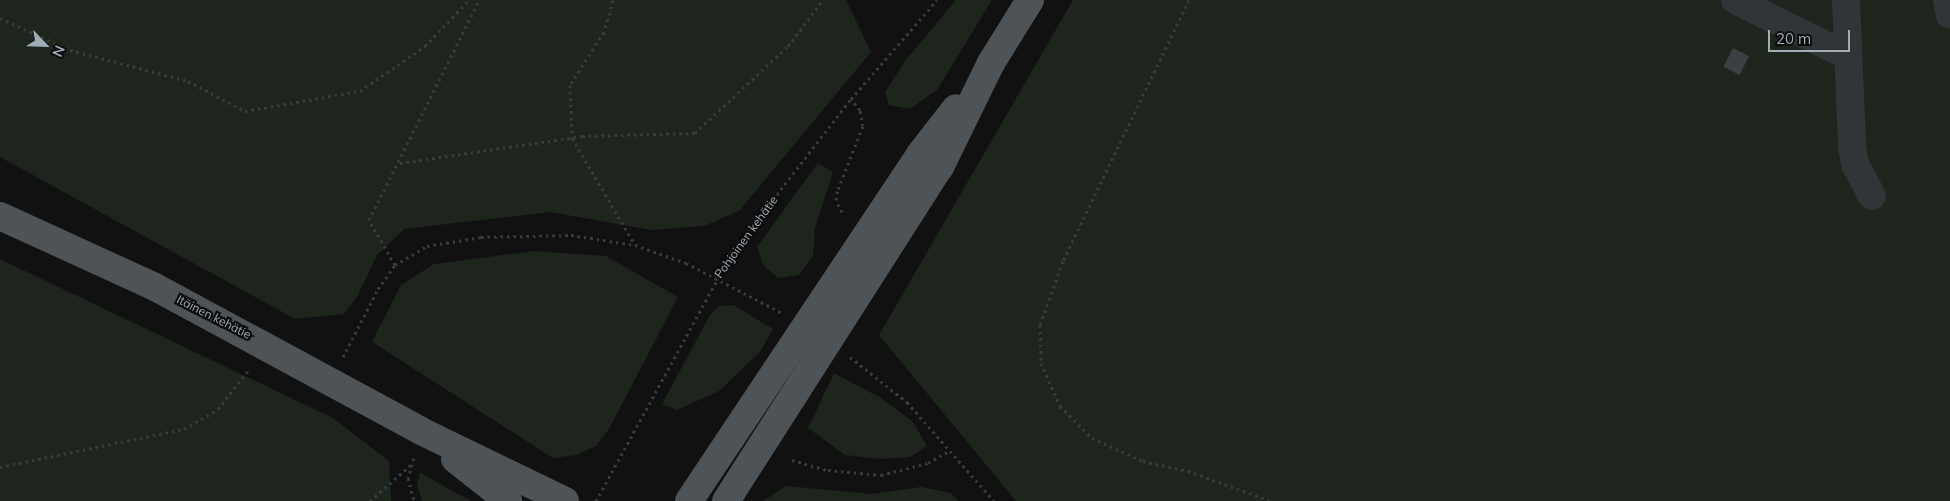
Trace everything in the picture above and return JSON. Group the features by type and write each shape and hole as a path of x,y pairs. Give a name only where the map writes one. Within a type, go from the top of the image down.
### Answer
{"main road":[{"path":"726,501 940,167 991,64 1030,0"},
{"path":"689,501 920,154 991,64"},
{"name":"Itäinen kehätie","path":"0,216 146,283 268,345 421,431 565,501"},
{"name":"Itäinen kehätie","path":"421,431 508,501"}],"lane":[{"path":"1735,0 1846,55"},
{"path":"1947,0 1950,15"},
{"path":"1840,3 1846,55 1852,146 1855,164 1872,196"}],"path":[{"path":"0,18 70,50 188,81 245,111 360,91 425,46 469,0"},
{"path":"395,265 369,220 400,163 479,0"},
{"path":"613,0 604,32 570,85 572,138 635,245"},
{"path":"400,163 572,138 695,133 788,46 823,0"},
{"name":"Pohjoinen kehätie","path":"596,501 715,278 851,99 937,0"},
{"path":"1189,0 1063,261 1040,325 1041,363 1060,406 1092,438 1143,461 1188,471 1271,501"},
{"path":"842,212 836,200 838,189 863,126 860,110 851,99"},
{"path":"330,379 378,289 395,265 427,246 481,237 571,235 635,245 715,278 787,316"},
{"path":"0,467 184,429 218,409 268,345"},
{"path":"846,354 908,402 994,501"},
{"path":"414,501 408,478 421,431"},
{"path":"792,460 828,470 881,475 928,464 950,450"},
{"path":"370,501 412,464"}],"shaded area":[{"path":"0,0 846,0 871,52 739,211 704,226 651,230 550,212 404,229 377,255 357,297 344,314 295,319 0,157"},
{"path":"956,0 992,0 937,90 910,109 889,105 885,92 905,61"},
{"path":"1073,0 1950,0 1950,501 1016,501 879,335"},
{"path":"818,163 833,172 815,228 813,256 799,275 778,278 764,266 757,247"},
{"path":"534,251 606,256 678,297 609,429 596,446 576,455 553,458 372,342 401,285 434,264"},
{"path":"0,259 333,418 389,461 391,501 0,501"},
{"path":"734,305 773,329 760,352 719,391 677,410 662,404 710,315 719,306"},
{"path":"834,373 881,398 913,422 927,446 910,457 880,459 845,455 808,428"},
{"path":"420,472 471,501 422,501 417,485"},
{"path":"786,486 871,494 921,487 951,493 958,501 763,501"}],"building":[{"path":"1733,48 1749,56 1740,75 1723,67"}]}
